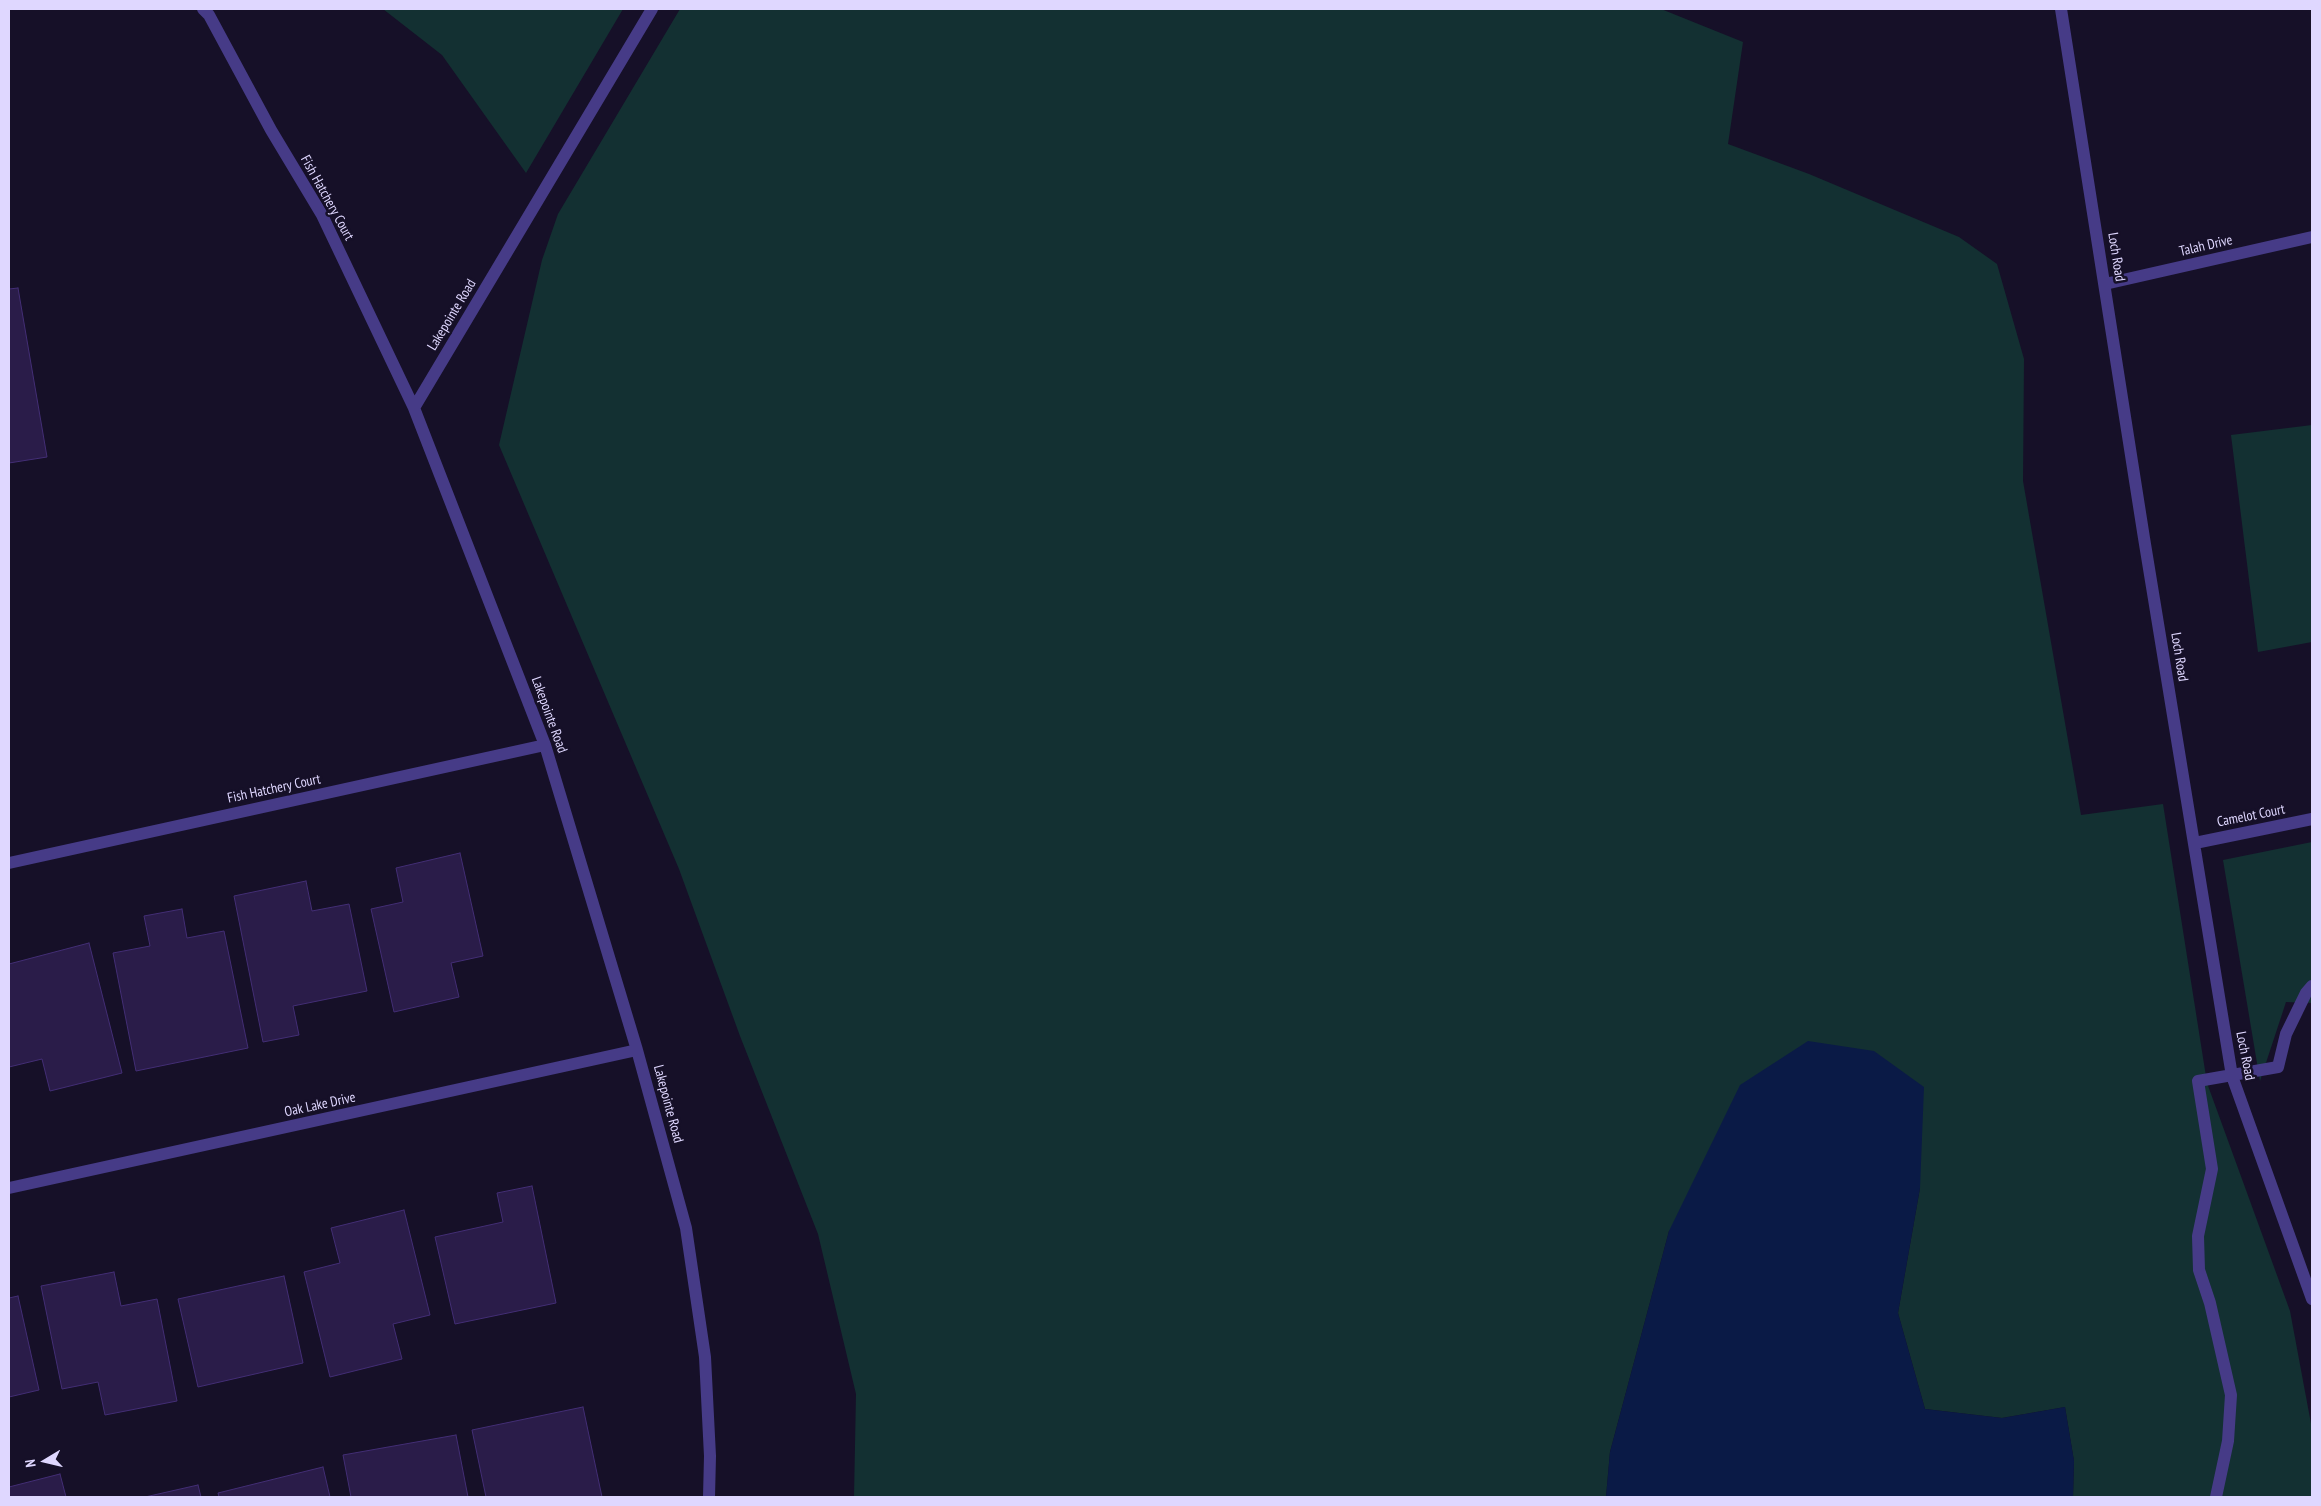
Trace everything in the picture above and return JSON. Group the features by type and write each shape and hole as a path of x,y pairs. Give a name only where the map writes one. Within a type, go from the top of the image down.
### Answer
{"street":[{"name":"Fish Hatchery Court","path":"203,9 209,15 271,130 322,215 414,408"},
{"name":"Lakepointe Road","path":"652,9 414,408 546,745 638,1050 686,1228 705,1357 710,1456 708,1497"},
{"name":"Loch Road","path":"2062,9 2144,538 2232,1076 2312,1299"},
{"name":"Talah Drive","path":"2105,284 2312,237"},
{"name":"Fish Hatchery Court","path":"9,863 546,745"},
{"name":"Camelot Court","path":"2195,843 2312,819"},
{"path":"2216,1497 2228,1441 2231,1395 2210,1304 2199,1270 2198,1236 2212,1169 2198,1081 2278,1067 2286,1034 2306,993 2312,986"},
{"name":"Oak Lake Drive","path":"9,1188 638,1050"}],"green space":[{"path":"383,9 623,9 526,173 442,55"},
{"path":"680,9 1661,9 1743,42 1728,144 1809,174 1959,237 1997,264 2024,359 2023,481 2081,815 2163,804 2207,1083 2290,1311 2312,1429 2312,1497 2073,1497 2074,1461 2065,1407 2002,1418 1925,1409 1898,1313 1920,1188 1669,1231 1610,1452 1606,1497 854,1497 856,1394 818,1234 740,1036 679,869 499,445 542,260 558,214"},
{"path":"2312,425 2312,642 2258,652 2231,435"},
{"path":"2312,842 2312,1003 2286,1002 2260,1081 2223,860"}],"water":[{"path":"1808,1041 1874,1051 1924,1087 1920,1188 1898,1313 1925,1409 2002,1418 2065,1407 2074,1461 2073,1497 1606,1497 1610,1452 1669,1231 1740,1085"}],"building":[{"path":"18,288 47,457 9,463 9,289"},
{"path":"460,853 483,956 451,963 459,997 394,1012 371,909 403,902 396,868"},
{"path":"306,881 312,911 349,904 367,991 293,1006 299,1035 263,1042 234,896"},
{"path":"182,909 187,938 224,931 248,1048 136,1071 113,953 150,946 144,916"},
{"path":"89,943 122,1073 50,1091 42,1059 9,1067 9,964"},
{"path":"532,1186 556,1303 455,1324 435,1237 503,1222 497,1193"},
{"path":"404,1210 430,1315 393,1324 402,1359 330,1377 304,1272 340,1263 331,1228"},
{"path":"114,1272 121,1306 157,1299 177,1401 105,1415 98,1382 62,1389 41,1286"},
{"path":"284,1276 303,1363 198,1387 178,1299"},
{"path":"18,1296 39,1390 9,1397 9,1298"},
{"path":"583,1407 602,1497 486,1497 472,1430"},
{"path":"456,1435 468,1497 351,1497 343,1455"},
{"path":"323,1467 330,1497 219,1497 218,1493"},
{"path":"60,1474 66,1497 9,1497 9,1487"},
{"path":"198,1485 201,1497 145,1497"}]}
